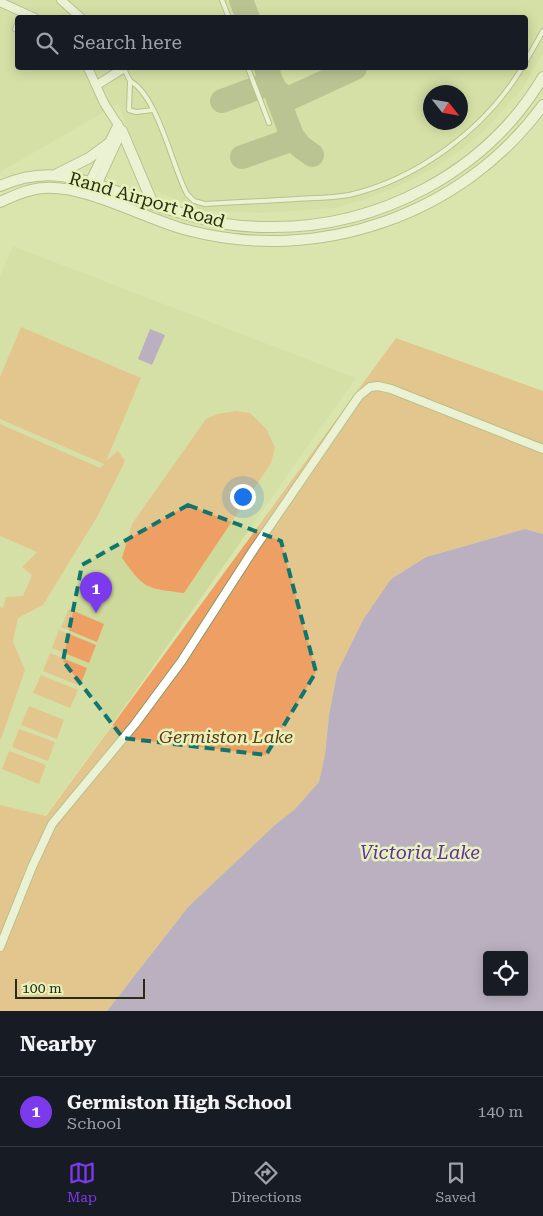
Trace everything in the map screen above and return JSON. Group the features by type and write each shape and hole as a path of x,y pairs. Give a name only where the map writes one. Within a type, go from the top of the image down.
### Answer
{"street":[{"path":"61,0 78,15"},
{"path":"0,2 21,15"},
{"path":"89,70 104,103 120,128 153,204"},
{"path":"97,85 121,70"},
{"name":"Rand Airport Road","path":"0,186 25,177 57,174 93,183 206,220 244,227 283,228 335,222 362,215 404,200 460,167 481,151 506,127 543,77"},
{"name":"Rand Airport Road","path":"0,202 26,191 43,188 61,188 88,195 165,224 206,234 246,240 272,241 322,238 366,229 397,218 449,192 490,162 518,135 543,105"},
{"path":"88,195 108,144 120,128"},
{"path":"93,183 120,128"},
{"path":"57,174 89,158 108,144"},
{"path":"0,947 32,867 52,824 135,724 182,662 259,542 341,421 364,391 370,387 378,386 392,389 543,449"}],"lane":[{"path":"222,0 228,15"},
{"path":"528,57 543,30"},
{"path":"125,70 130,81 128,110 136,112 153,110"},
{"path":"249,70 269,123"},
{"path":"130,81 141,89 153,110 189,198 205,204 339,196 363,191 397,178 458,142 503,94 521,70"}],"highlighted area":[{"path":"188,505 281,541 316,672 266,755 123,738 63,661 82,565"}],"shaded area":[{"path":"0,0 543,0 543,53 522,89 484,131 461,150 432,169 407,182 367,199 335,208 263,213 203,211 154,190 149,182 118,104 0,172"},
{"path":"13,246 356,378 113,723 45,816 0,805 0,276"}],"green space":[{"path":"21,327 141,378 106,461 118,451 125,461 97,517 43,605 18,618 13,642 25,670 1,739 0,607 3,608 6,597 23,596 32,575 22,567 37,552 0,536 0,424 100,468 104,464 0,419 0,377"},
{"name":"Germiston Lake","path":"396,338 543,391 543,534 525,529 426,557 391,579 337,673 319,782 294,810 277,823 188,907 107,1011 0,1011 0,805 46,816"},
{"path":"236,411 250,413 267,430 275,448 271,463 184,593 147,586 136,576 122,558 132,524 206,419 218,414"},
{"path":"69,609 104,624 97,642 61,627"},
{"path":"59,630 96,645 89,663 52,648"},
{"path":"50,653 87,668 80,686 43,671"},
{"path":"41,675 78,690 70,708 33,693"},
{"path":"29,706 64,720 57,739 21,725"},
{"path":"19,729 55,742 48,761 12,747"},
{"path":"9,751 46,765 39,784 2,769"}],"water":[{"path":"150,329 165,335 152,365 138,359"},
{"name":"Victoria Lake","path":"525,529 543,534 543,1011 107,1011 188,907 277,823 294,810 319,782 337,673 363,620 391,579 426,557"}],"taxiway":[{"path":"241,0 247,15"},
{"path":"267,70 277,91 290,98 351,70"},
{"path":"222,101 263,86 268,82 269,74"},
{"path":"274,88 292,136 300,146 312,155"},
{"path":"242,157 285,142 289,136 289,128"}],"place":[{"name":"Germiston High School","path":"96,613"}]}
